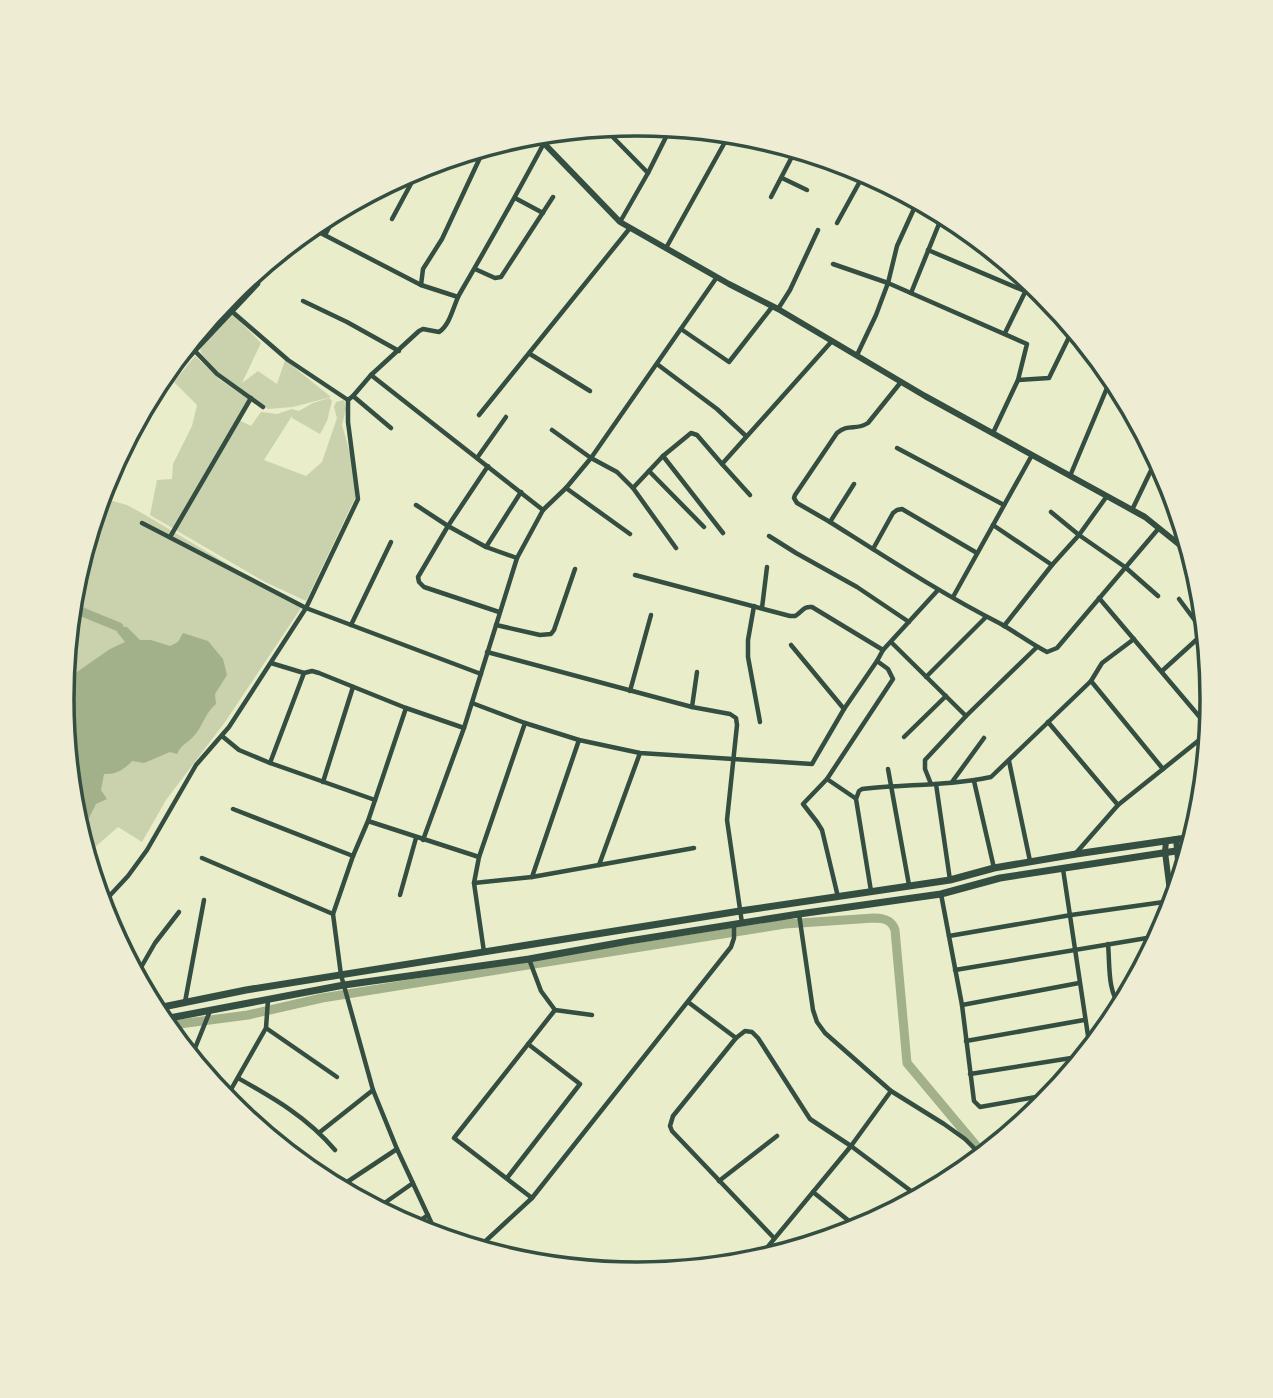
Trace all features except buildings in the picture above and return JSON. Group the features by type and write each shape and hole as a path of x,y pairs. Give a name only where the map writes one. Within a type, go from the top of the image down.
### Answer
{"main road":[{"path":"165,1007 236,992 950,880 1030,861 1182,838"},
{"path":"173,1018 208,1014 268,999 529,961 629,941 941,894 1000,878 1178,851"}],"street":[{"path":"612,137 648,173"},
{"path":"620,222 666,137"},
{"path":"666,248 724,143"},
{"path":"109,896 140,859 196,765 229,727 306,608 358,499 348,422 351,398 371,375 419,331 442,331 543,144"},
{"path":"546,144 620,222 1145,517 1177,543"},
{"path":"772,197 792,158"},
{"path":"421,285 423,269 442,239 480,159"},
{"path":"782,178 807,190"},
{"path":"837,223 859,182"},
{"path":"392,219 411,183"},
{"path":"475,269 495,278 501,277 553,197"},
{"path":"515,198 542,213"},
{"path":"857,356 876,315 888,283 897,246 914,209"},
{"path":"911,293 939,224"},
{"path":"325,235 329,228"},
{"path":"479,415 630,228"},
{"path":"681,329 729,362 790,290 818,230"},
{"path":"321,233 421,285 458,298"},
{"path":"928,250 1024,291"},
{"path":"833,264 888,283 1027,344 1018,380 993,433"},
{"path":"400,895 464,728 517,558 543,510 566,488 591,457 717,277"},
{"path":"195,350 258,284"},
{"path":"1005,333 1026,293"},
{"path":"303,301 399,351"},
{"path":"231,311 288,360 351,398 391,429"},
{"path":"1018,380 1049,378 1068,338"},
{"path":"722,464 832,341"},
{"path":"194,351 217,374 263,407"},
{"path":"530,354 590,391"},
{"path":"657,364 746,436"},
{"path":"371,375 543,510"},
{"path":"901,382 863,427 844,428 837,433 794,498 797,503 938,590 1037,647 1047,652 1057,648 1159,528"},
{"path":"1070,476 1107,389"},
{"path":"170,537 251,398"},
{"path":"477,458 506,417"},
{"path":"552,430 617,472 633,488 676,548"},
{"path":"633,488 663,456 691,433 697,436 750,495"},
{"path":"897,448 1004,505"},
{"path":"953,597 1032,455"},
{"path":"663,456 723,533"},
{"path":"488,466 418,577 424,587 499,612"},
{"path":"649,471 704,527"},
{"path":"1132,510 1151,471"},
{"path":"831,522 854,484"},
{"path":"566,488 630,534"},
{"path":"486,547 521,492"},
{"path":"1004,626 1079,535 1107,496"},
{"path":"416,505 486,547 517,558"},
{"path":"873,549 894,513 902,509 977,554"},
{"path":"1051,512 1125,567 1158,596"},
{"path":"142,523 306,608 481,674"},
{"path":"993,525 1052,565"},
{"path":"769,536 909,621"},
{"path":"351,625 391,542"},
{"path":"762,608 767,568"},
{"path":"495,625 540,635 551,634 575,569"},
{"path":"635,575 795,616 803,608 812,607 883,650"},
{"path":"472,703 579,740 640,752 812,764 883,650 938,590"},
{"path":"1099,598 1199,716"},
{"path":"1179,599 1194,618"},
{"path":"754,606 748,657 760,722"},
{"path":"630,691 651,615"},
{"path":"926,677 986,617"},
{"path":"874,892 856,799 859,791 991,777 1091,681 1102,663 1134,639"},
{"path":"1161,671 1196,641"},
{"path":"891,642 966,716"},
{"path":"791,645 844,709"},
{"path":"950,880 934,784 925,769 925,760 1037,647"},
{"path":"485,1241 532,1198 731,947 740,911 727,820 736,719 730,714 692,707 487,652"},
{"path":"838,897 822,830 803,804 827,779 893,679 888,669 877,661"},
{"path":"271,663 304,673 312,671 464,728"},
{"path":"692,707 697,672"},
{"path":"270,763 304,673"},
{"path":"1091,681 1163,769"},
{"path":"323,782 353,687"},
{"path":"904,737 946,696"},
{"path":"406,708 333,914 341,975 373,1090 432,1223"},
{"path":"1048,722 1118,805"},
{"path":"484,952 474,883 479,857 525,723"},
{"path":"222,736 239,750 270,763 375,800"},
{"path":"952,782 984,737"},
{"path":"532,877 579,740"},
{"path":"1076,854 1118,805 1198,741"},
{"path":"599,865 640,752"},
{"path":"1009,760 1030,861"},
{"path":"888,769 905,887"},
{"path":"827,779 856,799"},
{"path":"974,780 993,868"},
{"path":"233,809 353,856"},
{"path":"368,821 479,857"},
{"path":"1176,839 1178,851"},
{"path":"1166,841 1169,882"},
{"path":"474,883 532,877 694,848"},
{"path":"202,858 333,914"},
{"path":"1063,868 1087,1036"},
{"path":"941,894 962,1005 974,1101 980,1107 1035,1097"},
{"path":"185,1004 204,900"},
{"path":"949,936 1071,915 1160,905"},
{"path":"142,966 155,943 179,912"},
{"path":"799,916 813,1010 825,1033 891,1091 944,1124 975,1149"},
{"path":"955,970 1146,938"},
{"path":"1108,944 1114,997"},
{"path":"529,961 541,991 555,1010 592,1015"},
{"path":"962,1005 1079,983"},
{"path":"231,1090 266,1028 268,999"},
{"path":"688,1002 736,1038"},
{"path":"532,1198 454,1138 555,1010"},
{"path":"195,1048 208,1014"},
{"path":"966,1041 1084,1020"},
{"path":"266,1028 337,1077"},
{"path":"774,1238 672,1131 670,1122 736,1038 745,1031 752,1032 758,1038 810,1119 911,1191"},
{"path":"507,1178 580,1084 528,1044"},
{"path":"970,1074 1070,1058"},
{"path":"238,1078 288,1107 320,1132 335,1150"},
{"path":"320,1132 373,1090"},
{"path":"768,1246 851,1146 891,1091"},
{"path":"719,1181 777,1136"},
{"path":"347,1182 397,1149"},
{"path":"385,1203 413,1183"},
{"path":"813,1192 848,1220"},
{"path":"422,1219 428,1215"}],"shaded area":[{"path":"233,314 261,343 242,383 258,371 277,384 285,360 331,397 293,407 268,409 216,371 201,353 200,347"},
{"path":"195,356 220,380 250,400 239,420 251,426 261,412 277,414 292,409 299,411 329,398 332,401 327,421 320,434 292,416 264,460 306,476 322,462 337,418 334,407 336,402 344,400 346,409 342,425 352,460 356,496 306,601 265,582 150,515 157,480 172,479 173,464 192,426 197,405 174,382"},
{"path":"110,500 127,505 147,516 301,608 225,722 166,800 142,842 118,827 94,848 78,772 74,699 78,626 84,589"},
{"path":"119,627 127,627 140,640 151,640 170,646 178,642 183,633 208,641 223,659 227,675 215,694 216,704 193,737 177,754 170,752 144,763 132,761 120,771 104,774 101,790 107,799 96,804 87,822 78,772 75,674 125,642 117,632"}],"waterway":[{"path":"80,611 119,627"},
{"path":"177,1024 248,1015 322,998 785,924 881,918 890,922 895,930 907,1063 977,1147"}]}
